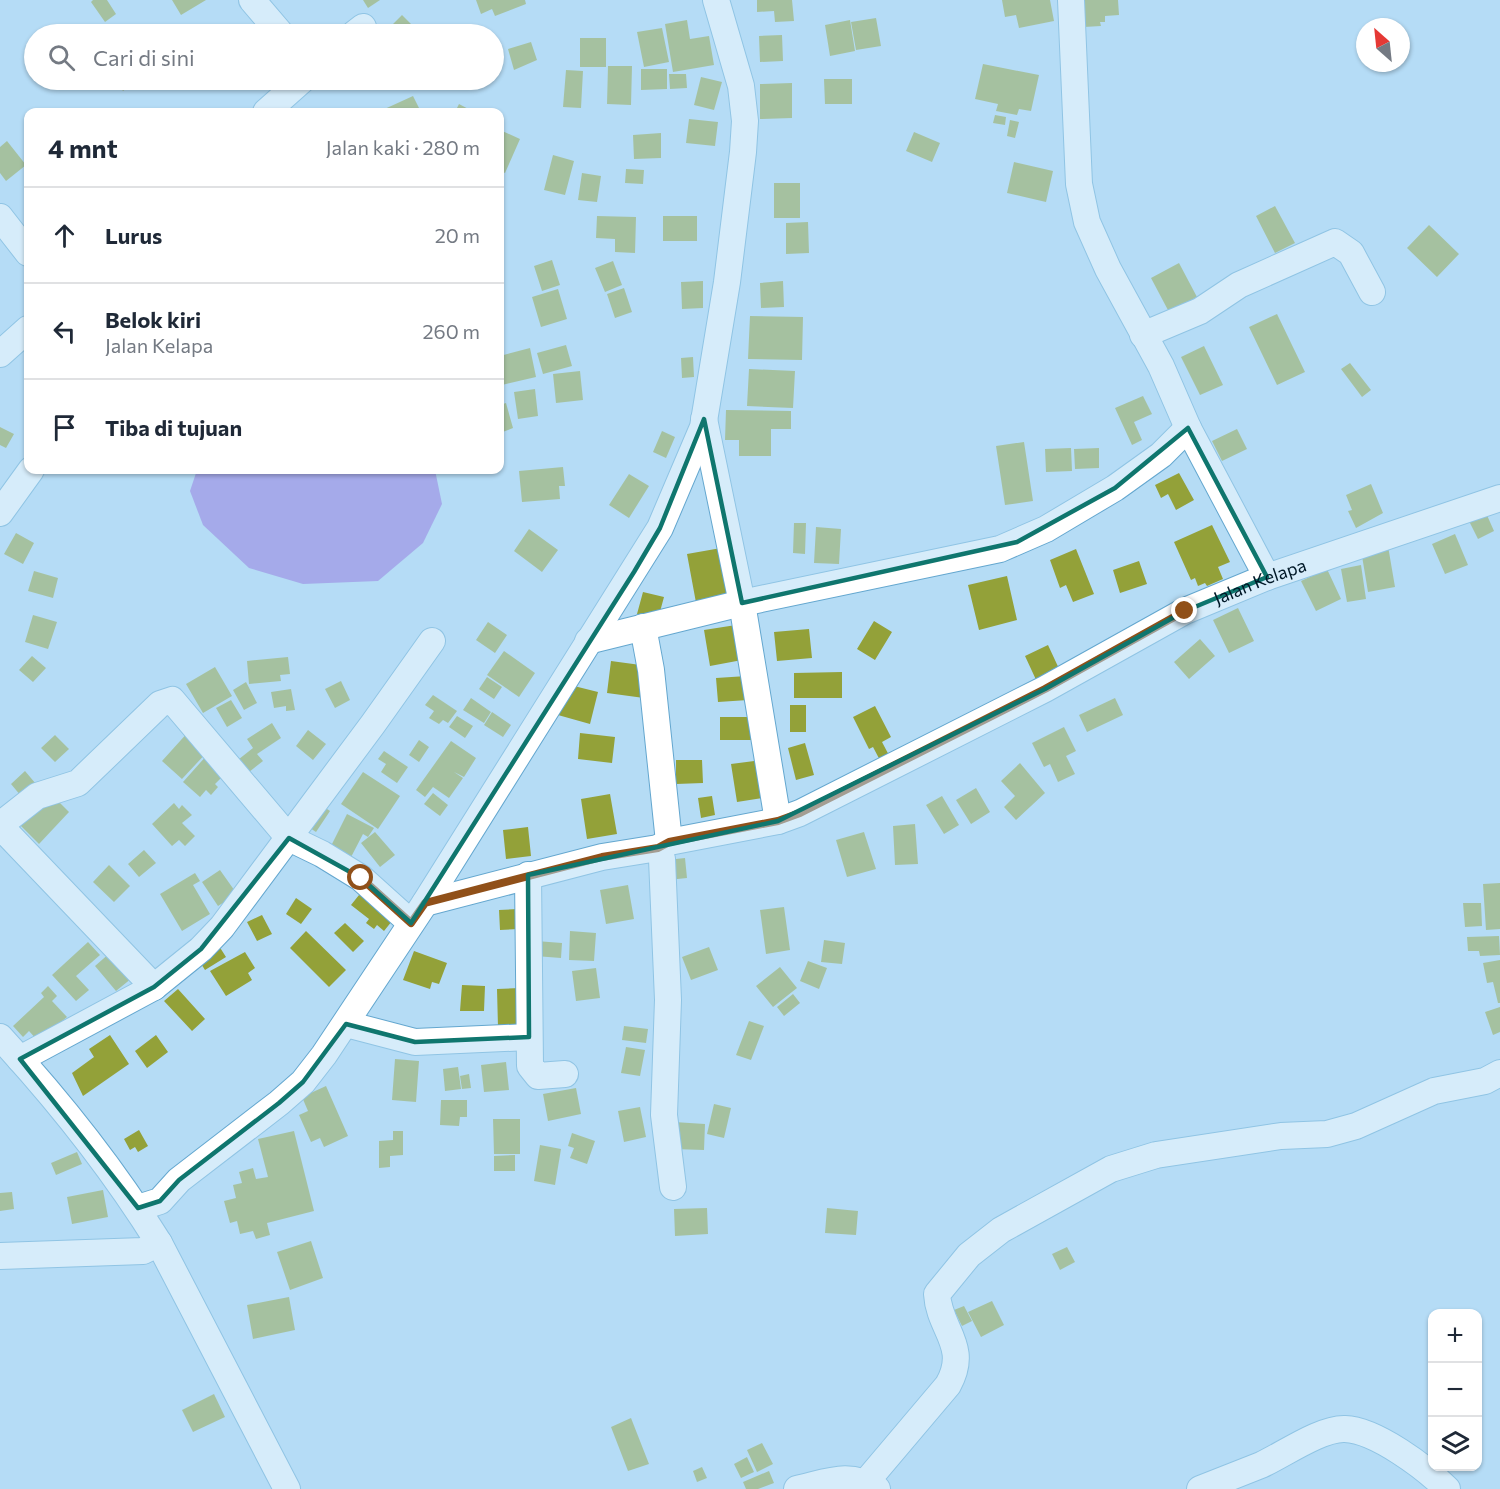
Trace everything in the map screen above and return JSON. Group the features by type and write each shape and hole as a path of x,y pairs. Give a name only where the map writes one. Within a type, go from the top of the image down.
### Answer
{"street":[{"path":"252,0 272,24"},
{"path":"138,1208 160,1201 178,1180 303,1082 346,1024 418,913 660,528 704,419 727,282 745,121 741,86 716,0"},
{"path":"1071,0 1082,203 1087,222 1108,269 1161,366 1188,428 1267,578"},
{"path":"270,108 291,90"},
{"path":"0,217 24,248"},
{"path":"1143,335 1200,311 1239,285 1335,242 1351,253 1372,292"},
{"path":"0,354 24,332"},
{"path":"704,419 742,603 778,821"},
{"path":"588,641 742,603 970,556 1017,542 1046,530 1115,488 1161,455 1188,428"},
{"path":"0,513 28,474"},
{"name":"Jalan Kelapa","path":"418,913 528,875 602,857 778,821 929,749 1045,689 1185,611 1267,578 1500,498"},
{"path":"643,627 651,670 664,845 662,859 667,963 665,1137 673,1187"},
{"path":"20,1059 154,987 201,949 222,927 289,838 432,641"},
{"path":"154,987 0,825 37,795 78,783 160,704 168,700 172,700 289,838 322,854 418,913"},
{"path":"528,875 531,1066 535,1075 565,1074"},
{"path":"346,1024 415,1042 529,1037"},
{"path":"0,1037 111,1170 138,1208 159,1243 288,1489"},
{"path":"797,1489 849,1478 872,1485 948,1385 956,1371 954,1342 937,1306 937,1294 969,1255 1001,1230 1111,1169 1156,1155 1281,1136 1327,1134 1356,1126 1434,1091 1485,1081 1500,1073"},
{"path":"0,1256 143,1251 159,1243"},
{"path":"1200,1489 1261,1465 1330,1431 1345,1429 1372,1437 1415,1462 1447,1489"}],"highlighted area":[{"path":"704,419 742,603 1017,542 1115,488 1188,428 1267,577 1185,611 1045,689 778,821 528,875 529,1037 415,1042 346,1024 303,1082 179,1180 160,1201 138,1208 20,1059 154,987 201,949 289,838 361,878 411,923 660,528"}],"shaded area":[{"path":"196,474 436,474 442,504 423,543 378,581 303,584 249,568 203,525 190,491"}],"building":[{"path":"107,0 116,14 105,22 91,2"},
{"path":"172,0 206,0 181,15"},
{"path":"363,0 380,0 368,8"},
{"path":"476,0 525,0 526,4 495,16 492,9 481,14"},
{"path":"757,0 792,0 794,21 775,22 774,11 757,12"},
{"path":"1002,0 1050,0 1054,21 1019,28 1016,15 1005,17"},
{"path":"1084,0 1118,0 1119,15 1105,16 1105,22 1100,22 1101,26 1084,27"},
{"path":"402,15 411,24 393,24"},
{"path":"876,18 881,46 856,50 851,22"},
{"path":"687,20 690,39 709,36 714,65 673,72 665,24"},
{"path":"850,20 855,51 830,56 825,25"},
{"path":"662,28 669,62 644,67 637,32"},
{"path":"782,35 783,61 760,62 759,36"},
{"path":"580,38 606,38 606,67 580,67"},
{"path":"531,42 537,60 514,70 508,49"},
{"path":"983,64 1039,75 1031,111 1019,109 1017,115 996,111 998,104 975,99"},
{"path":"608,66 632,66 631,105 607,104"},
{"path":"641,69 667,69 667,89 641,90"},
{"path":"566,70 583,71 581,108 563,107"},
{"path":"669,74 686,74 687,88 670,89"},
{"path":"701,77 722,82 714,110 694,105"},
{"path":"824,79 852,79 852,104 825,104"},
{"path":"792,83 792,118 760,119 760,84"},
{"path":"413,96 419,108 387,108"},
{"path":"995,115 1006,117 1005,125 993,123"},
{"path":"689,119 718,122 715,146 686,143"},
{"path":"1010,120 1019,122 1015,138 1007,136"},
{"path":"504,132 520,139 504,173"},
{"path":"914,132 940,143 932,162 906,151"},
{"path":"661,133 661,158 634,159 633,135"},
{"path":"7,141 24,162 24,167 6,181 0,173 0,147"},
{"path":"553,155 574,161 565,195 544,190"},
{"path":"1014,162 1053,171 1046,202 1007,193"},
{"path":"626,169 644,170 643,184 625,183"},
{"path":"582,173 601,176 597,202 578,200"},
{"path":"774,183 800,183 800,218 774,218"},
{"path":"1275,206 1295,243 1275,253 1256,216"},
{"path":"597,216 636,217 635,253 615,252 615,239 596,238"},
{"path":"663,216 697,216 697,241 663,241"},
{"path":"808,222 809,253 786,254 786,223"},
{"path":"1429,225 1459,254 1437,277 1407,248"},
{"path":"552,260 560,285 542,291 534,266"},
{"path":"613,261 622,285 605,292 595,268"},
{"path":"1179,263 1197,297 1169,312 1151,278"},
{"path":"703,281 703,308 682,309 681,282"},
{"path":"783,281 784,307 761,308 760,283"},
{"path":"624,288 632,312 615,318 607,294"},
{"path":"558,289 567,319 541,327 532,297"},
{"path":"1277,314 1305,372 1277,385 1249,327"},
{"path":"750,316 803,317 802,360 748,359"},
{"path":"566,345 572,366 543,374 537,353"},
{"path":"1204,346 1223,385 1200,395 1181,357"},
{"path":"530,348 536,377 504,385 504,355"},
{"path":"693,357 694,377 682,378 681,358"},
{"path":"1350,363 1371,390 1362,397 1341,369"},
{"path":"749,369 795,371 793,408 747,406"},
{"path":"580,371 583,400 556,403 553,374"},
{"path":"535,389 538,416 518,419 514,392"},
{"path":"1143,396 1152,414 1134,422 1142,440 1132,445 1115,408"},
{"path":"506,403 513,428 504,431 504,404"},
{"path":"726,410 791,411 791,429 771,429 771,456 739,456 739,440 725,440"},
{"path":"0,427 14,434 6,448 0,445"},
{"path":"1237,429 1247,449 1222,461 1212,441"},
{"path":"662,431 675,437 666,458 653,452"},
{"path":"1024,442 1033,501 1005,505 996,446"},
{"path":"1071,448 1072,471 1046,472 1045,449"},
{"path":"1099,448 1099,468 1075,469 1074,449"},
{"path":"563,467 565,486 559,486 560,499 522,502 519,471"},
{"path":"1179,473 1194,500 1176,510 1168,494 1161,498 1155,485"},
{"path":"629,474 649,486 629,518 609,505"},
{"path":"1371,484 1383,513 1356,528 1348,511 1352,510 1346,495"},
{"path":"1486,513 1494,531 1478,539 1469,521"},
{"path":"794,523 806,523 805,554 793,553"},
{"path":"1212,525 1230,562 1218,567 1223,579 1207,586 1205,583 1198,586 1195,578 1191,580 1174,542"},
{"path":"816,527 841,529 839,564 814,563"},
{"path":"529,529 558,550 542,572 514,551"},
{"path":"16,533 34,543 23,564 4,554"},
{"path":"1455,534 1468,565 1445,574 1432,544"},
{"path":"1388,546 1395,587 1368,592 1361,550"},
{"path":"721,548 731,601 697,608 687,554"},
{"path":"1076,549 1094,594 1073,602 1066,585 1060,588 1050,560"},
{"path":"1139,561 1147,584 1120,593 1113,570"},
{"path":"1361,565 1366,599 1347,602 1341,569"},
{"path":"1327,569 1341,599 1316,611 1301,581"},
{"path":"34,571 58,578 53,598 28,591"},
{"path":"1007,576 1017,620 979,630 968,585"},
{"path":"643,592 664,597 658,619 637,614"},
{"path":"1238,608 1254,641 1229,653 1213,620"},
{"path":"33,615 57,622 48,649 25,642"},
{"path":"874,621 892,632 875,660 857,649"},
{"path":"488,622 507,635 495,653 476,640"},
{"path":"736,625 742,660 710,666 704,630"},
{"path":"809,629 812,658 777,661 774,632"},
{"path":"1200,639 1215,656 1189,679 1174,662"},
{"path":"1048,645 1061,673 1038,684 1025,656"},
{"path":"504,651 535,673 519,697 487,675"},
{"path":"32,656 46,668 33,682 19,670"},
{"path":"288,657 290,674 280,675 281,681 249,684 247,661"},
{"path":"611,661 648,666 644,698 607,693"},
{"path":"215,667 232,696 203,713 186,684"},
{"path":"842,672 842,698 794,698 794,673"},
{"path":"747,676 748,700 718,702 716,678"},
{"path":"487,677 502,687 494,699 479,689"},
{"path":"341,681 350,700 335,708 325,689"},
{"path":"246,682 257,703 244,710 233,690"},
{"path":"566,684 598,692 590,724 558,715"},
{"path":"291,689 295,710 286,711 286,706 274,708 271,692"},
{"path":"433,695 457,711 448,723 443,720 439,724 429,718 434,711 425,705"},
{"path":"471,698 491,712 484,723 463,710"},
{"path":"1115,698 1123,715 1087,732 1079,715"},
{"path":"231,700 242,718 227,727 216,708"},
{"path":"790,705 806,705 806,732 790,732"},
{"path":"875,706 891,737 882,742 892,761 883,766 873,747 869,749 853,717"},
{"path":"492,712 511,725 503,737 484,725"},
{"path":"457,716 473,726 465,738 449,727"},
{"path":"720,717 752,717 752,740 720,740"},
{"path":"272,723 281,738 257,754 263,761 244,776 234,763 253,748 247,739"},
{"path":"1064,727 1076,751 1066,756 1075,774 1058,782 1050,764 1044,767 1032,743"},
{"path":"190,730 210,749 182,779 162,761"},
{"path":"308,730 326,744 313,760 296,746"},
{"path":"580,733 615,737 612,763 578,759"},
{"path":"55,735 69,749 55,762 41,748"},
{"path":"419,740 429,747 419,762 409,755"},
{"path":"451,741 476,758 464,777 454,772 463,778 449,798 433,787 425,797 416,790"},
{"path":"805,743 814,775 796,780 788,748"},
{"path":"384,751 408,767 397,783 381,772 386,764 378,759"},
{"path":"208,754 225,768 218,775 221,778 215,784 218,787 211,795 206,790 200,797 183,782"},
{"path":"676,760 702,760 703,783 676,784"},
{"path":"762,760 768,797 737,802 731,764"},
{"path":"1020,763 1045,793 1016,820 1004,807 1015,796 1001,781"},
{"path":"25,771 36,784 21,796 11,784"},
{"path":"363,772 400,796 378,829 341,804"},
{"path":"976,788 990,812 971,824 956,800"},
{"path":"433,793 448,805 440,816 424,804"},
{"path":"51,794 69,812 39,844 20,825"},
{"path":"610,794 617,834 587,839 581,799"},
{"path":"712,796 715,815 701,818 698,798"},
{"path":"942,796 959,825 944,834 926,805"},
{"path":"174,803 179,809 182,805 192,815 182,823 195,836 185,846 179,840 172,846 152,824"},
{"path":"318,803 330,811 316,832 304,824"},
{"path":"347,814 374,828 368,837 363,834 349,861 329,850"},
{"path":"915,824 918,864 895,865 893,826"},
{"path":"528,827 531,856 506,859 503,830"},
{"path":"375,832 395,855 380,867 361,843"},
{"path":"864,832 876,869 847,877 836,840"},
{"path":"144,850 156,863 139,877 128,864"},
{"path":"685,858 687,878 668,880 667,860"},
{"path":"109,865 130,886 114,902 93,882"},
{"path":"220,870 237,894 218,906 202,882"},
{"path":"195,873 200,881 193,885 210,914 182,931 160,894"},
{"path":"1500,883 1500,929 1486,930 1483,884"},
{"path":"628,885 634,919 606,924 600,890"},
{"path":"363,890 396,916 384,931 377,925 374,929 366,923 369,919 351,905"},
{"path":"296,898 312,909 301,924 286,914"},
{"path":"1463,903 1481,903 1482,926 1465,927"},
{"path":"784,907 790,950 766,954 760,910"},
{"path":"518,909 519,929 500,930 499,910"},
{"path":"262,915 272,934 257,941 247,922"},
{"path":"345,923 364,941 353,952 334,933"},
{"path":"306,931 346,970 329,987 290,948"},
{"path":"570,931 596,933 594,961 569,960"},
{"path":"1499,936 1500,955 1480,956 1479,951 1468,951 1467,937"},
{"path":"824,940 845,943 842,964 821,962"},
{"path":"536,941 562,943 561,958 535,956"},
{"path":"88,942 100,955 76,976 89,990 76,1001 52,975"},
{"path":"219,946 226,957 205,970 198,959"},
{"path":"709,947 718,970 691,980 682,957"},
{"path":"414,951 447,963 439,984 432,982 430,989 403,980"},
{"path":"111,952 132,978 116,991 95,966"},
{"path":"245,952 255,968 248,973 252,980 226,996 210,971"},
{"path":"1500,960 1500,1003 1498,1003 1493,982 1487,983 1483,963"},
{"path":"808,961 827,968 819,989 800,981"},
{"path":"780,967 797,988 773,1007 756,986"},
{"path":"596,968 600,998 576,1001 572,971"},
{"path":"462,985 485,986 484,1011 460,1011"},
{"path":"48,986 57,996 52,1001 67,1017 38,1041 29,1031 23,1037 13,1026 44,997 41,993"},
{"path":"520,988 521,1026 498,1027 497,989"},
{"path":"178,989 205,1019 192,1031 164,1001"},
{"path":"793,994 800,1003 784,1016 777,1007"},
{"path":"1500,1007 1500,1032 1493,1035 1485,1012"},
{"path":"749,1021 764,1026 751,1060 736,1055"},
{"path":"624,1026 648,1029 646,1043 622,1040"},
{"path":"110,1035 129,1064 83,1096 72,1073 94,1057 89,1049"},
{"path":"156,1035 168,1052 147,1068 135,1051"},
{"path":"626,1047 645,1050 640,1076 621,1073"},
{"path":"395,1059 419,1061 416,1102 392,1100"},
{"path":"506,1062 509,1090 484,1092 481,1065"},
{"path":"458,1067 461,1089 445,1091 443,1069"},
{"path":"469,1074 471,1088 462,1089 460,1076"},
{"path":"326,1086 348,1136 324,1147 320,1138 311,1142 299,1115 308,1111 302,1097"},
{"path":"576,1088 581,1114 548,1121 543,1094"},
{"path":"441,1100 467,1100 467,1117 460,1117 459,1126 440,1125"},
{"path":"714,1104 731,1108 724,1138 707,1134"},
{"path":"640,1107 646,1137 624,1142 618,1111"},
{"path":"493,1119 520,1119 520,1154 494,1154"},
{"path":"674,1122 705,1124 704,1150 673,1149"},
{"path":"139,1130 148,1146 138,1152 135,1147 130,1150 124,1139"},
{"path":"294,1131 314,1211 267,1223 270,1235 256,1239 253,1231 240,1234 237,1221 230,1223 224,1201 236,1198 233,1185 242,1183 239,1172 253,1168 256,1179 268,1177 258,1139"},
{"path":"393,1131 403,1131 403,1155 390,1156 390,1167 379,1168 379,1141 393,1140"},
{"path":"572,1133 595,1141 587,1164 570,1158 574,1148 568,1146"},
{"path":"540,1145 561,1149 555,1185 534,1181"},
{"path":"77,1152 82,1164 56,1175 51,1163"},
{"path":"515,1155 515,1171 494,1171 494,1156"},
{"path":"103,1190 108,1217 72,1224 67,1197"},
{"path":"12,1192 14,1209 0,1211 0,1193"},
{"path":"707,1208 708,1234 675,1236 674,1209"},
{"path":"827,1208 858,1211 856,1235 825,1233"},
{"path":"311,1241 323,1278 290,1290 277,1252"},
{"path":"1067,1247 1075,1262 1060,1270 1052,1254"},
{"path":"289,1297 295,1330 253,1339 247,1305"},
{"path":"992,1301 1004,1325 981,1337 968,1312"},
{"path":"964,1306 972,1321 962,1326 954,1310"},
{"path":"214,1394 225,1417 193,1432 182,1410"},
{"path":"631,1418 649,1464 628,1471 611,1427"},
{"path":"762,1443 773,1464 757,1472 747,1450"},
{"path":"747,1457 754,1472 741,1478 734,1464"},
{"path":"702,1467 707,1478 697,1482 693,1471"},
{"path":"769,1471 774,1483 758,1489 746,1489 743,1482"}],"route":[{"path":"361,878 411,923 425,903 602,857 658,848 669,842 723,834 778,821 800,813 929,749 1045,689 1118,646 1185,611"}]}
